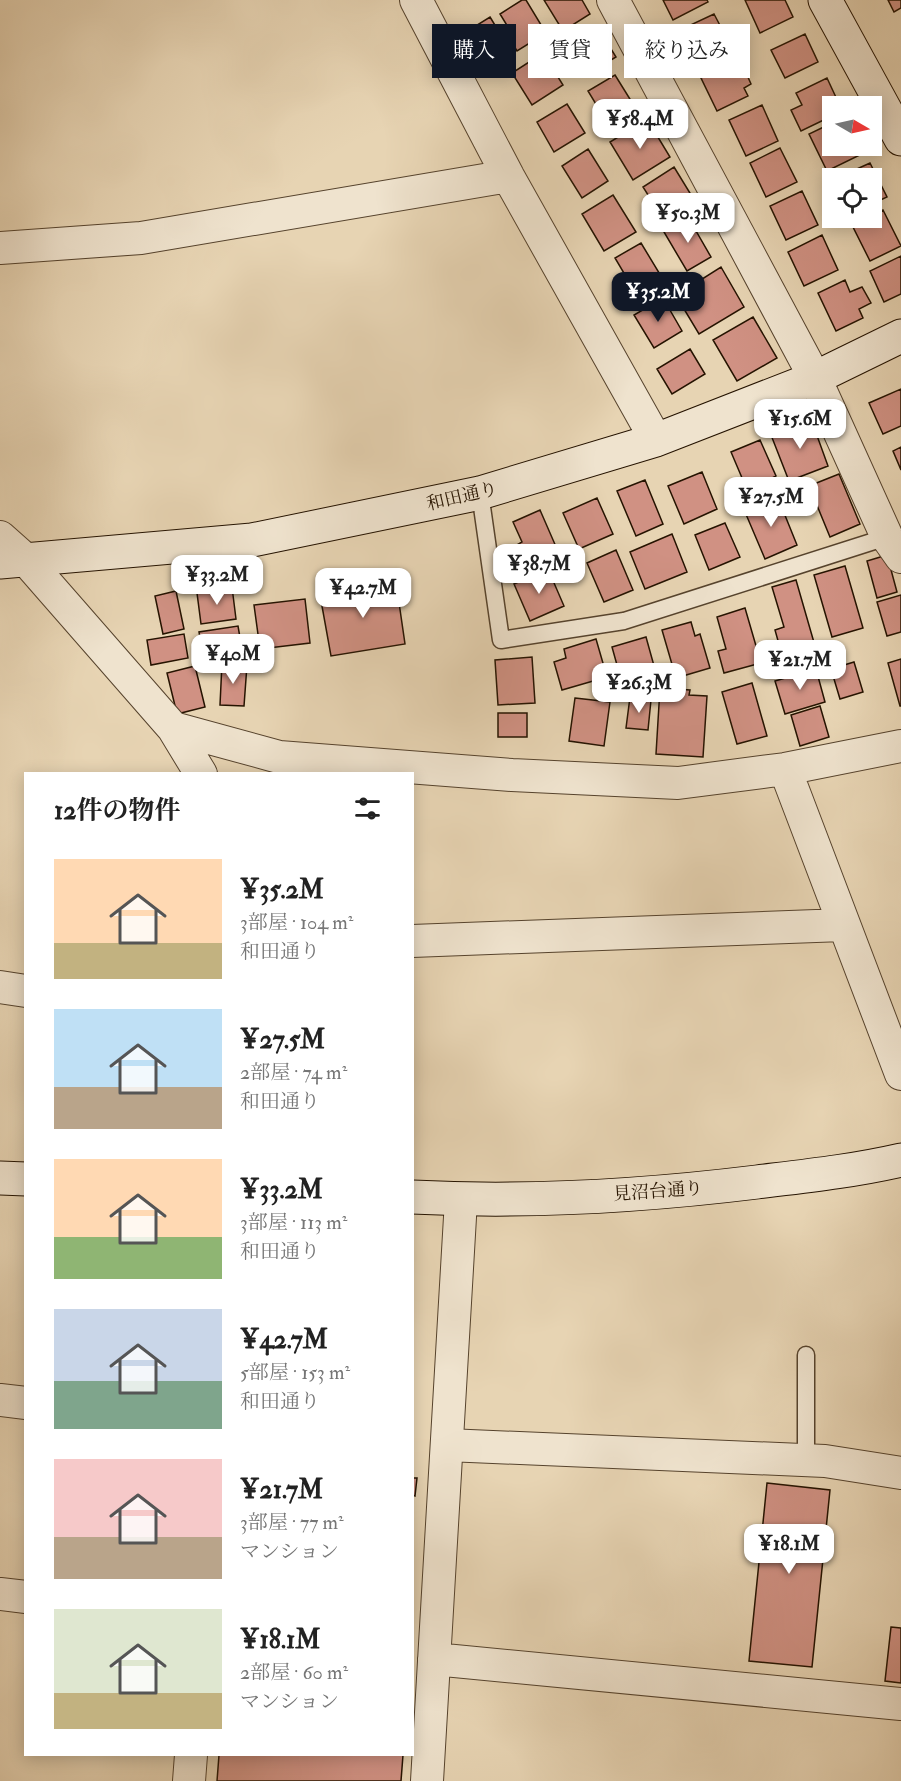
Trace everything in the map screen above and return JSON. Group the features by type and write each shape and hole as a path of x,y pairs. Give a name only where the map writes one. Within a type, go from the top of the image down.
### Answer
{"street":[{"path":"416,0 508,176 656,440"},
{"path":"613,0 815,378 894,547"},
{"path":"825,0 901,139"},
{"path":"0,248 141,238 508,176"},
{"name":"和田通り","path":"13,561 252,540 480,494 656,440 815,378 901,336"},
{"path":"0,537 13,561 172,728 200,772"},
{"path":"172,728 279,757 512,775 678,783 785,768 901,746"},
{"path":"785,768 901,1074"},
{"path":"414,941 843,925"},
{"path":"0,987 24,990"},
{"name":"見沼台通り","path":"414,1197 461,1200 581,1197 695,1189 860,1169 901,1161"},
{"path":"0,1178 24,1179"},
{"path":"427,1781 461,1200"},
{"path":"0,1400 24,1403"},
{"path":"447,1445 825,1461 901,1473"},
{"path":"0,1594 24,1597"},
{"path":"434,1659 901,1704"},
{"path":"189,1781 192,1756"}],"lane":[{"path":"480,494 501,639 624,621 894,547"},
{"path":"806,1355 806,1461"}],"building":[{"path":"522,0 526,0 541,24 528,24 528,44 517,51 516,24 506,24 500,14"},
{"path":"544,0 582,0 590,14 574,24 559,24"},
{"path":"663,0 707,0 708,2 673,20"},
{"path":"745,0 785,0 793,17 760,33"},
{"path":"888,0 901,0 901,8 894,12"},
{"path":"714,14 719,24 693,24"},
{"path":"490,17 494,24 479,24"},
{"path":"805,34 818,62 785,78 771,50"},
{"path":"528,63 528,78 559,78 563,85 532,105 515,78 516,70"},
{"path":"615,75 638,112 611,129 588,91"},
{"path":"701,78 748,78 751,84 744,88 748,96 717,111"},
{"path":"827,78 835,96 822,96 822,121 801,131 791,110 802,105 796,93"},
{"path":"567,104 585,133 554,152 537,122"},
{"path":"762,105 778,141 746,156 729,120"},
{"path":"647,119 670,157 633,180 610,142"},
{"path":"822,128 822,156 858,156 833,168 826,168 809,134"},
{"path":"780,148 797,182 766,197 750,163"},
{"path":"588,149 608,181 582,198 562,166"},
{"path":"870,163 872,168 859,168"},
{"path":"674,167 693,198 662,217 643,187"},
{"path":"882,187 887,197 882,199"},
{"path":"802,191 818,225 786,240 770,206"},
{"path":"613,195 636,232 604,251 582,214"},
{"path":"882,210 901,246 870,261 854,228 882,228"},
{"path":"688,217 711,257 687,271 664,232"},
{"path":"822,235 838,270 804,286 788,252"},
{"path":"641,243 664,281 638,297 615,258"},
{"path":"901,256 901,294 884,302 870,271"},
{"path":"721,267 744,307 699,334 684,309 699,301 691,286"},
{"path":"845,280 850,292 862,287 871,303 859,309 863,318 836,331 818,293"},
{"path":"663,298 682,331 654,348 634,315"},
{"path":"753,317 777,358 737,381 713,340"},
{"path":"690,349 705,374 672,394 657,369"},
{"path":"901,389 901,426 883,434 869,403"},
{"path":"811,419 828,466 789,481 771,435"},
{"path":"760,440 776,476 768,480 772,490 751,499 731,452"},
{"path":"901,447 901,470 893,451"},
{"path":"702,472 717,509 684,524 668,486"},
{"path":"839,474 860,524 830,537 809,486"},
{"path":"645,480 663,524 636,536 617,491"},
{"path":"597,498 613,534 579,549 563,513"},
{"path":"778,498 797,545 765,559 745,512"},
{"path":"540,510 557,549 523,564 515,546 522,542 513,522"},
{"path":"725,523 740,557 709,570 695,535"},
{"path":"672,534 687,572 645,589 630,552"},
{"path":"616,550 633,590 604,602 587,563"},
{"path":"887,555 897,592 877,598 867,561"},
{"path":"845,566 863,628 832,637 814,575"},
{"path":"548,569 564,606 530,621 514,584"},
{"path":"796,580 815,646 782,655 775,630 784,627 772,587"},
{"path":"396,582 405,644 331,656 320,595"},
{"path":"232,587 236,619 201,624 197,593"},
{"path":"176,591 184,629 163,634 155,596"},
{"path":"901,595 901,632 887,636 877,602"},
{"path":"305,599 310,643 260,649 254,605"},
{"path":"745,608 761,663 724,673 718,651 726,649 717,617"},
{"path":"691,622 695,636 700,634 710,668 676,678 662,630"},
{"path":"238,626 243,655 204,661 199,632"},
{"path":"184,634 188,658 151,665 147,640"},
{"path":"646,637 656,673 622,683 612,647"},
{"path":"596,639 607,677 562,690 554,662 566,658 564,649"},
{"path":"532,657 535,703 498,705 495,660"},
{"path":"901,659 901,706 900,706 888,663"},
{"path":"854,662 863,692 840,699 831,669"},
{"path":"222,663 247,665 244,706 220,705"},
{"path":"195,666 205,707 177,714 167,673"},
{"path":"816,669 825,702 785,714 775,681"},
{"path":"752,683 767,736 737,744 722,692"},
{"path":"660,688 690,690 689,695 707,696 703,757 656,754"},
{"path":"630,697 651,700 648,730 626,728"},
{"path":"575,698 610,702 604,746 569,741"},
{"path":"820,706 829,737 800,746 791,715"},
{"path":"498,713 527,713 527,737 498,737"},
{"path":"414,1478 417,1478 415,1496"},
{"path":"767,1483 830,1490 812,1667 749,1661"},
{"path":"891,1627 901,1628 901,1683 885,1681"},
{"path":"219,1756 403,1756 401,1781 217,1781"}]}
